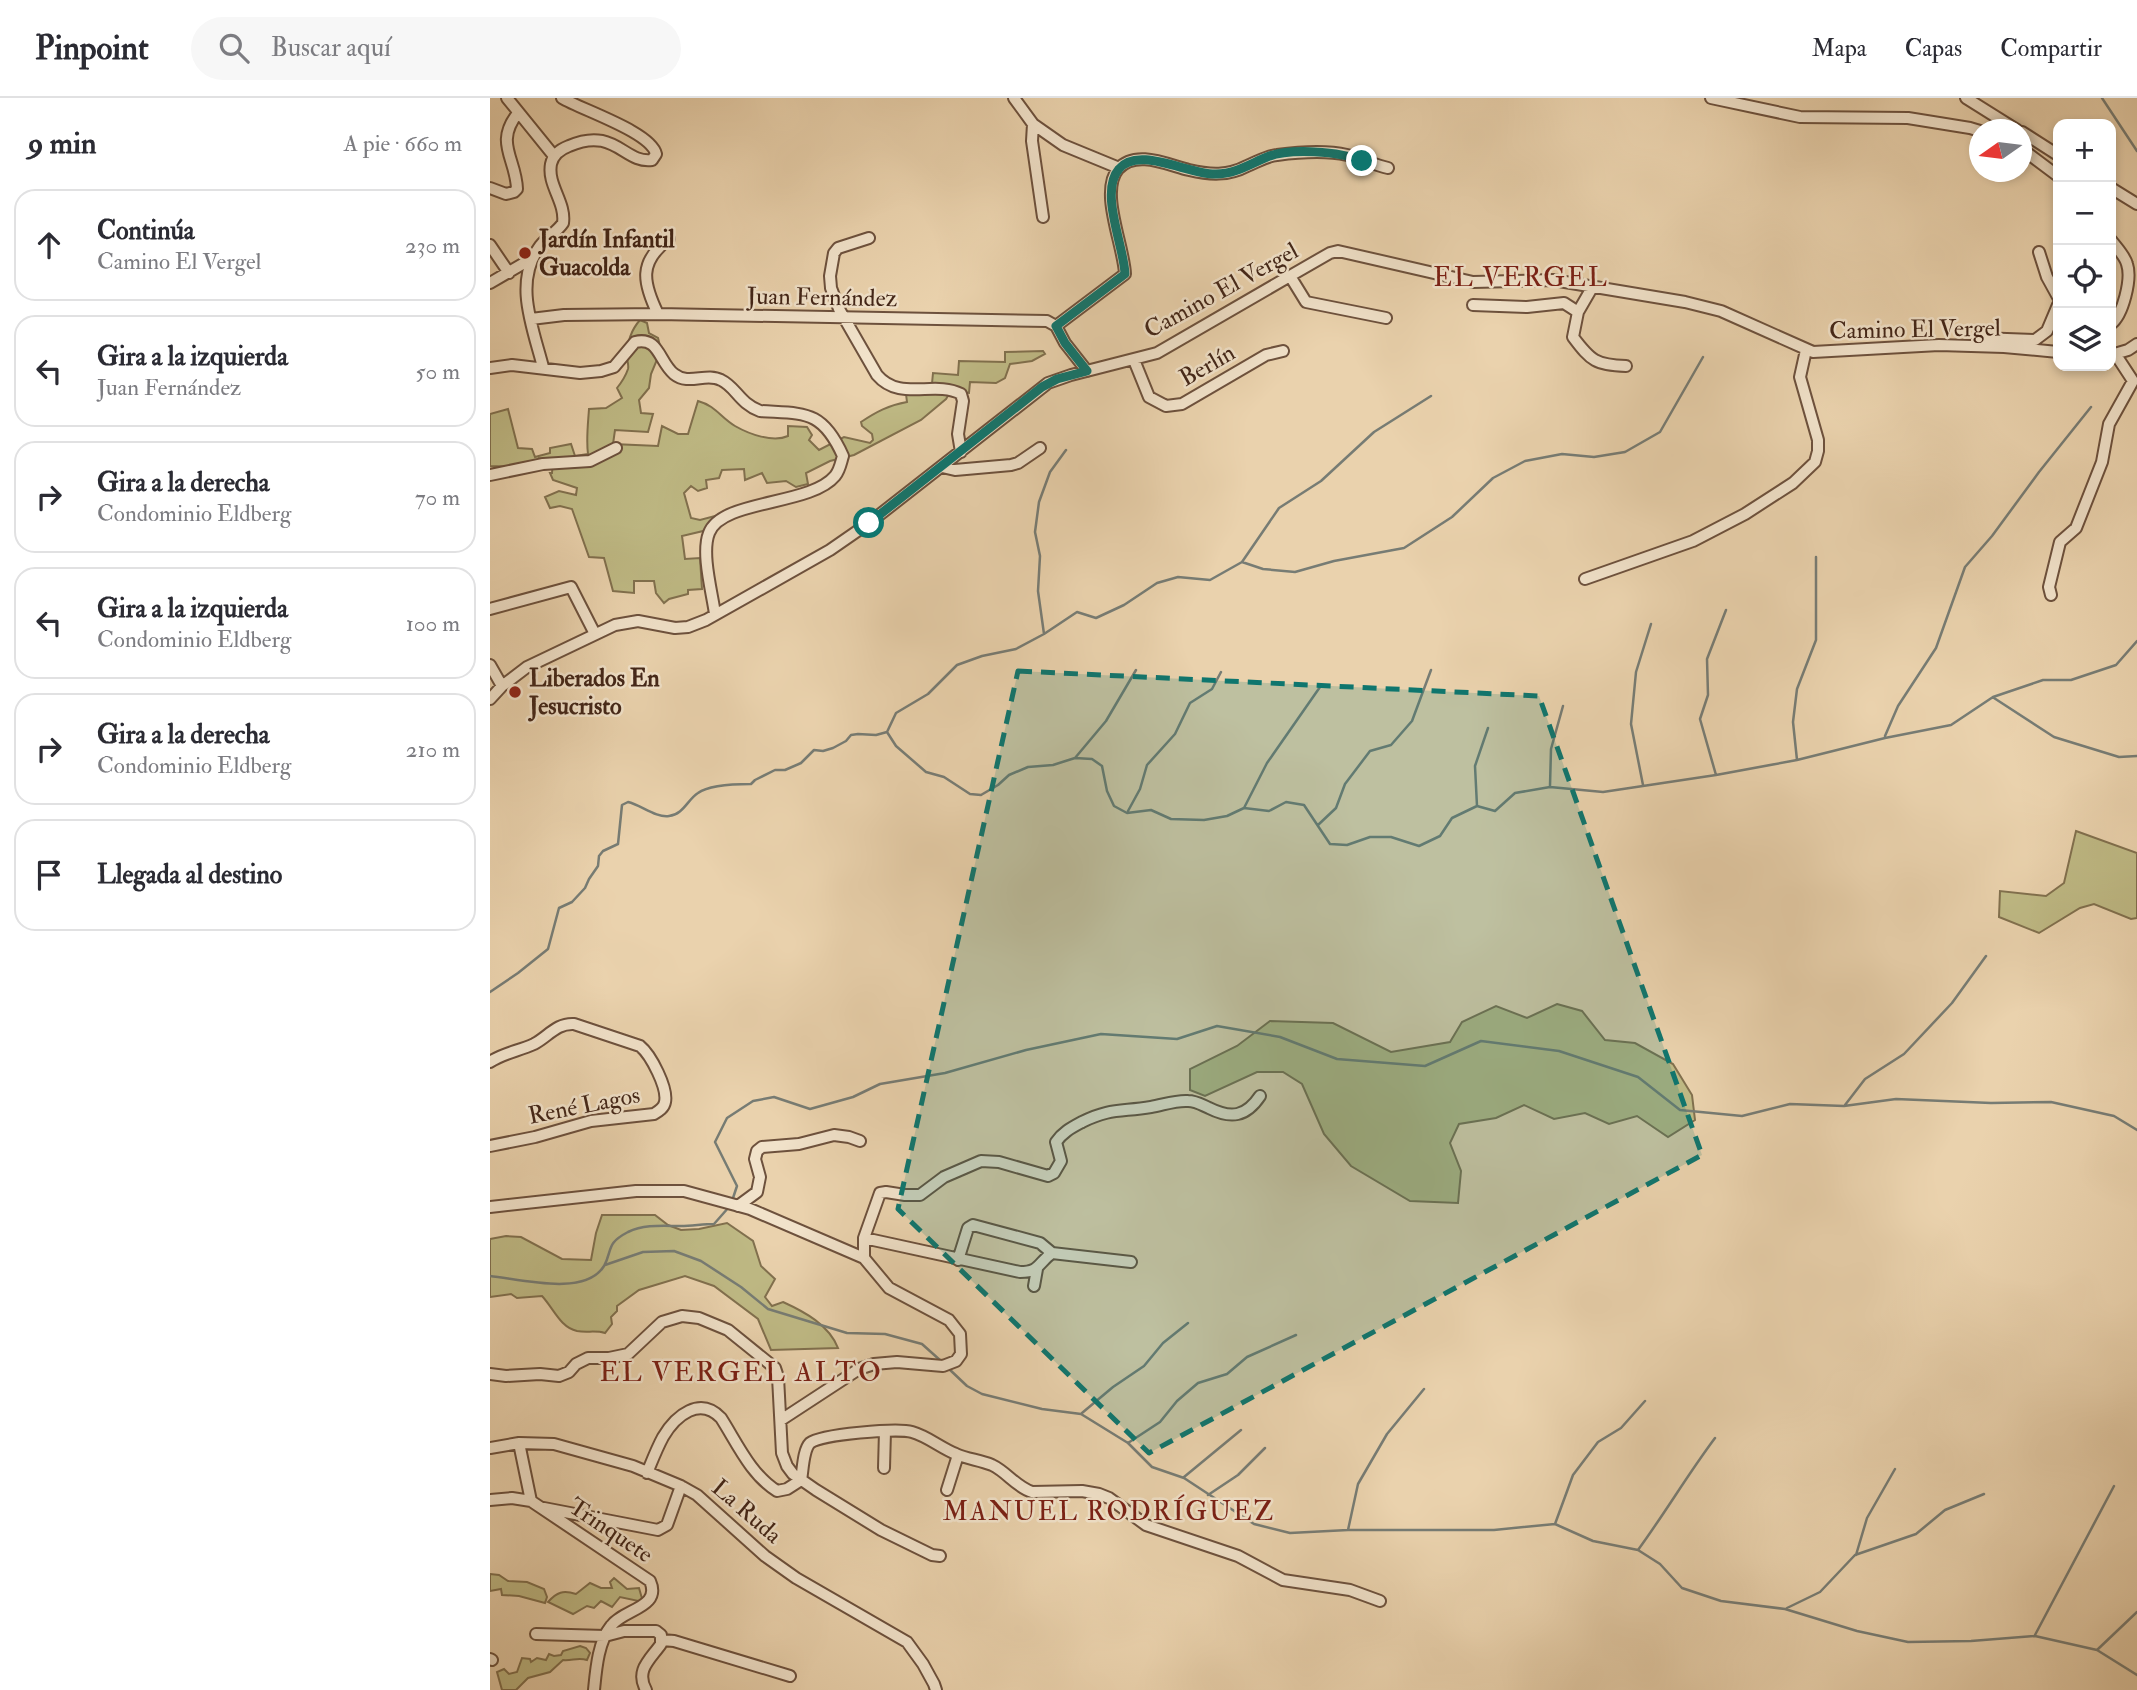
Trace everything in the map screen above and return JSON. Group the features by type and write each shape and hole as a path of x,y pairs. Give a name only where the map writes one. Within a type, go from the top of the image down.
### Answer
{"street":[{"path":"507,98 554,156"},
{"path":"543,367 526,298 526,283 531,262 540,245 563,223 563,211 551,175 554,156 571,145 591,139 604,141 645,161 652,160 656,153 651,145 619,124 562,98"},
{"path":"1014,98 1033,124 1063,145 1119,168"},
{"path":"1711,98 1800,117 1908,118 1969,128"},
{"path":"1966,98 1999,119"},
{"path":"490,188 506,194 517,189 506,140 511,123 518,113"},
{"path":"1033,124 1032,141 1043,217"},
{"path":"2032,139 2053,152"},
{"path":"1087,371 1065,343 1056,326 1125,274 1111,191 1114,176 1119,168 1130,160 1146,159 1200,173 1220,174 1242,169 1275,155 1323,152 1350,155 1388,168"},
{"path":"2032,157 2053,172"},
{"path":"2116,191 2137,204"},
{"path":"869,238 838,248 834,253 831,288 839,309 877,375 887,385 902,389 949,390 961,394 963,401 958,434 961,452"},
{"path":"658,314 647,288 646,268 655,252 669,239"},
{"path":"490,245 509,273"},
{"path":"2114,245 2127,263 2129,284 2116,320"},
{"name":"Camino El Vergel","path":"490,699 527,667 615,625 630,621 666,627 688,626 715,614 841,543 1048,383 1157,353 1330,253 1338,251 1473,282 1553,280 1685,302 1721,311 1806,350 1821,352 1911,345 1975,345 2053,352"},
{"path":"2039,252 2053,288"},
{"path":"490,283 526,262 531,262"},
{"path":"1290,276 1306,302 1386,318"},
{"path":"1593,286 1578,313 1573,337 1588,357 1609,365 1626,366"},
{"path":"1474,305 1527,307 1564,303 1578,313"},
{"path":"1975,345 1980,338 2035,340 2047,331 2057,308"},
{"name":"Juan Fernández","path":"531,319 564,315 658,314 1048,321 1056,326"},
{"path":"490,368 504,365 543,367 580,373 607,370 621,359 635,342 646,341 657,348 666,365 679,377 721,380 743,402 760,411 808,415 823,425 843,456 833,478 791,497 726,515 715,523 710,531 707,543 715,614"},
{"path":"2116,354 2137,344"},
{"path":"1585,579 1703,536 1755,508 1793,483 1815,462 1818,440 1800,377 1806,350"},
{"name":"Berlín","path":"1134,360 1149,397 1166,407 1182,404 1266,355 1283,351"},
{"path":"2051,595 2049,587 2060,542 2076,527 2102,461 2109,424 2133,381 2116,359"},
{"path":"490,475 543,464 590,461 616,448"},
{"path":"942,467 955,470 1011,465 1040,449"},
{"path":"490,609 571,587 594,634"},
{"path":"490,665 502,686"},
{"name":"René Lagos","path":"490,1062 535,1044 557,1027 566,1023 574,1024 640,1046 648,1052 664,1092 665,1103 661,1110 654,1114 591,1121 490,1146"},
{"path":"864,1258 864,1238 880,1193 920,1195 944,1177 981,1161 999,1162 1043,1175 1054,1173 1060,1161 1056,1142 1061,1135 1094,1116 1114,1110 1186,1100 1197,1102 1217,1113 1233,1115 1252,1108 1260,1096"},
{"path":"733,1205 757,1192 760,1177 755,1159 757,1151 762,1147 799,1144 834,1135 860,1142"},
{"path":"490,1207 636,1191 684,1191 750,1209 864,1258 889,1288 949,1320 960,1334 961,1354 956,1361 943,1366 897,1362 874,1364 859,1369 780,1420"},
{"path":"958,1260 968,1228 973,1225 1040,1242 1052,1253 1131,1262"},
{"path":"864,1238 1020,1272 1037,1269 1052,1253"},
{"path":"1034,1286 1037,1269"},
{"path":"490,1374 558,1376 569,1372 576,1364 588,1358 628,1354 662,1322 682,1316 699,1318 728,1330 775,1368 778,1377 782,1453 787,1466 801,1480 881,1530 932,1555 940,1556"},
{"path":"647,1473 663,1437 676,1421 694,1408 714,1410 758,1476 777,1491 787,1489 801,1480 810,1443 824,1437 885,1431 911,1432 958,1455 993,1466 1017,1485 1032,1492 1082,1491 1100,1494 1146,1525 1238,1556 1283,1580 1350,1590 1380,1601"},
{"path":"884,1468 885,1431"},
{"name":"La Ruda","path":"490,1448 519,1443 554,1444 601,1456 681,1486 697,1495 765,1556 796,1578 907,1642 923,1664 936,1690"},
{"name":"Trinquete","path":"519,1443 531,1501"},
{"path":"947,1490 958,1455"},
{"path":"490,1500 512,1498 531,1501 542,1508 658,1530 667,1525 681,1486"},
{"name":"Trinquete","path":"542,1508 652,1585 651,1598 615,1622 605,1636"},
{"path":"536,1634 605,1636 643,1630 656,1631 662,1640"},
{"path":"594,1690 605,1636"},
{"path":"662,1640 674,1641 790,1676"},
{"path":"646,1690 642,1682 642,1668 662,1640"}],"highlighted area":[{"path":"1018,671 1539,696 1702,1155 1149,1453 898,1209"}],"shaded area":[{"path":"640,320 647,323 649,333 658,338 661,350 651,374 649,388 639,400 641,413 653,414 648,432 615,430 613,444 658,446 662,426 678,434 688,434 698,401 735,426 761,437 782,438 788,436 788,426 807,427 812,435 809,440 819,450 844,437 870,443 873,440 872,434 861,422 883,409 907,402 906,394 931,394 933,373 958,375 959,361 1005,362 1005,352 1043,351 1045,354 1032,361 1010,364 1005,378 996,383 970,382 969,393 951,391 946,399 921,420 854,455 830,461 806,473 808,484 796,487 786,481 767,483 762,473 745,480 744,469 722,470 719,478 706,480 707,488 698,491 691,486 684,493 691,518 700,520 715,516 703,531 682,536 685,559 700,558 702,589 688,590 688,594 664,603 656,593 654,581 634,581 634,593 613,591 604,558 589,557 572,509 560,506 550,508 545,497 559,491 576,495 577,488 553,480 550,473 553,459 539,458 539,468 490,466 490,414 508,409 518,448 532,449 535,457 550,453 550,448 571,444 575,456 588,454 589,409 606,408 622,398 617,388 628,369 629,342"},
{"path":"2076,831 2137,853 2137,918 2131,919 2094,904 2080,908 2039,933 1999,917 2000,891 2046,896 2064,883"},
{"path":"1557,1004 1582,1011 1605,1040 1635,1043 1673,1064 1692,1095 1695,1120 1668,1137 1637,1116 1609,1124 1585,1113 1554,1119 1524,1105 1496,1118 1459,1124 1450,1143 1461,1171 1458,1203 1410,1201 1351,1166 1324,1134 1302,1084 1283,1072 1257,1072 1205,1096 1190,1090 1190,1069 1237,1046 1270,1021 1333,1023 1391,1052 1450,1042 1462,1022 1496,1006 1527,1018"},
{"path":"602,1215 655,1215 668,1225 681,1230 727,1223 753,1241 761,1266 775,1279 765,1297 772,1306 783,1302 808,1315 829,1333 838,1348 771,1350 758,1319 714,1286 685,1276 639,1290 617,1306 617,1311 611,1317 612,1324 605,1333 571,1329 562,1322 542,1296 517,1298 511,1294 490,1297 490,1239 521,1237 562,1259 591,1260"},
{"path":"490,1574 499,1575 508,1581 527,1582 544,1589 547,1597 545,1603 519,1596 502,1595 501,1589 490,1591"},
{"path":"614,1578 627,1589 639,1588 643,1602 620,1597 612,1607 601,1601 594,1608 587,1606 573,1614 548,1602 560,1593 576,1594 590,1583 601,1588 612,1588 610,1582"},
{"path":"580,1646 590,1653 587,1660 563,1660 550,1672 528,1678 516,1690 502,1690 497,1672 504,1669 509,1674 517,1672 522,1658 530,1659 531,1662 537,1658 546,1660 549,1654 561,1655 563,1651"}],"waterway":[{"path":"2102,98 2137,151"},
{"path":"490,992 548,949 559,908 572,902 585,888 603,851 618,844 622,805 628,802 659,815 674,815 703,790 751,784 775,770 785,770 801,763 814,750 833,748 851,735 887,732 896,713 928,694 957,665 982,656 1016,649 1077,612 1096,618 1124,605 1157,583 1178,577 1210,580 1242,562 1263,569 1295,572 1334,561 1404,548 1452,517 1493,478 1525,461 1562,454 1594,457 1625,452 1660,432 1703,357"},
{"path":"1242,562 1279,508 1321,481 1374,432 1431,396"},
{"path":"1885,736 1898,706 1936,648 1965,567 2091,407"},
{"path":"1044,634 1038,591 1040,556 1035,532 1039,502 1050,472 1066,450"},
{"path":"1797,760 1793,722 1797,689 1816,640 1816,557"},
{"path":"1716,775 1700,719 1708,695 1707,659 1726,610"},
{"path":"1643,785 1631,724 1636,672 1651,624"},
{"path":"887,732 896,746 926,772 944,777 970,794 981,795 1009,775 1028,767 1053,765 1075,758 1092,759 1102,766 1107,791 1114,806 1127,813 1151,810 1171,819 1204,820 1227,816 1244,808 1269,811 1286,802 1304,805 1330,844 1347,845 1370,837 1391,837 1419,846 1440,836 1452,818 1477,806 1495,811 1515,793 1550,787 1603,792 1716,775 1797,760 1951,725 1993,697 2043,680 2071,680 2116,665 2137,641"},
{"path":"1075,758 1106,721 1136,670"},
{"path":"1318,825 1336,808 1345,784 1370,751 1391,745 1412,721 1431,670"},
{"path":"1128,811 1140,789 1147,765 1175,734 1190,703 1212,689 1221,672"},
{"path":"1244,808 1267,763 1320,687"},
{"path":"1994,698 2054,737 2119,757 2137,756"},
{"path":"1550,786 1551,749 1563,706"},
{"path":"1477,806 1475,766 1488,728"},
{"path":"1845,1105 1865,1079 1904,1054 1952,1003 1986,956"},
{"path":"732,1201 737,1186 715,1142 727,1118 753,1101 774,1097 810,1109 853,1097 880,1084 945,1073 1026,1050 1101,1034 1177,1039 1217,1026 1280,1037 1337,1059 1425,1066 1481,1041 1559,1051 1638,1077 1680,1110 1742,1116 1790,1104 1844,1106 1896,1099 1991,1103 2051,1102 2114,1116 2137,1130"},
{"path":"490,1276 551,1284 582,1281 595,1275 604,1266 613,1244 628,1232 647,1227 714,1224 729,1207"},
{"path":"605,1265 643,1252 674,1251 701,1261 741,1287 768,1309 847,1333 885,1334 922,1344 941,1361"},
{"path":"1082,1413 1144,1366 1163,1343 1188,1323"},
{"path":"1128,1443 1160,1422 1177,1401 1198,1383 1227,1374 1247,1357 1296,1335"},
{"path":"948,1368 967,1386 982,1394 1042,1409 1081,1414 1128,1443 1152,1467 1184,1478 1254,1524 1290,1533 1348,1530 1494,1530 1555,1524 1593,1541 1638,1550 1660,1564 1682,1588 1721,1601 1785,1609 1857,1631 1908,1642 2035,1636 2097,1650 2137,1675"},
{"path":"1348,1530 1358,1484 1387,1434 1424,1389"},
{"path":"1555,1524 1573,1475 1598,1442 1621,1428 1645,1401"},
{"path":"1184,1477 1241,1430"},
{"path":"1638,1550 1715,1438"},
{"path":"1208,1495 1238,1475 1265,1448"},
{"path":"1856,1555 1867,1518 1895,1469"},
{"path":"2035,1635 2114,1486"},
{"path":"1787,1608 1820,1592 1855,1555 1916,1534 1945,1510 1984,1494"},
{"path":"2097,1650 2137,1612"}],"place":[{"name":"Jardín Infantil Guacolda","path":"525,253"},
{"name":"Liberados En Jesucristo","path":"515,692"}],"district":[{"name":"EL VERGEL","path":"1521,277"},
{"name":"EL VERGEL ALTO","path":"741,1371"},
{"name":"MANUEL RODRÍGUEZ","path":"1109,1511"}],"route":[{"path":"869,523 1042,387 1057,379 1087,371 1065,343 1056,326 1125,274 1111,191 1114,176 1124,164 1130,160 1146,159 1200,173 1220,174 1242,169 1275,155 1323,152 1350,155 1362,161"}]}
